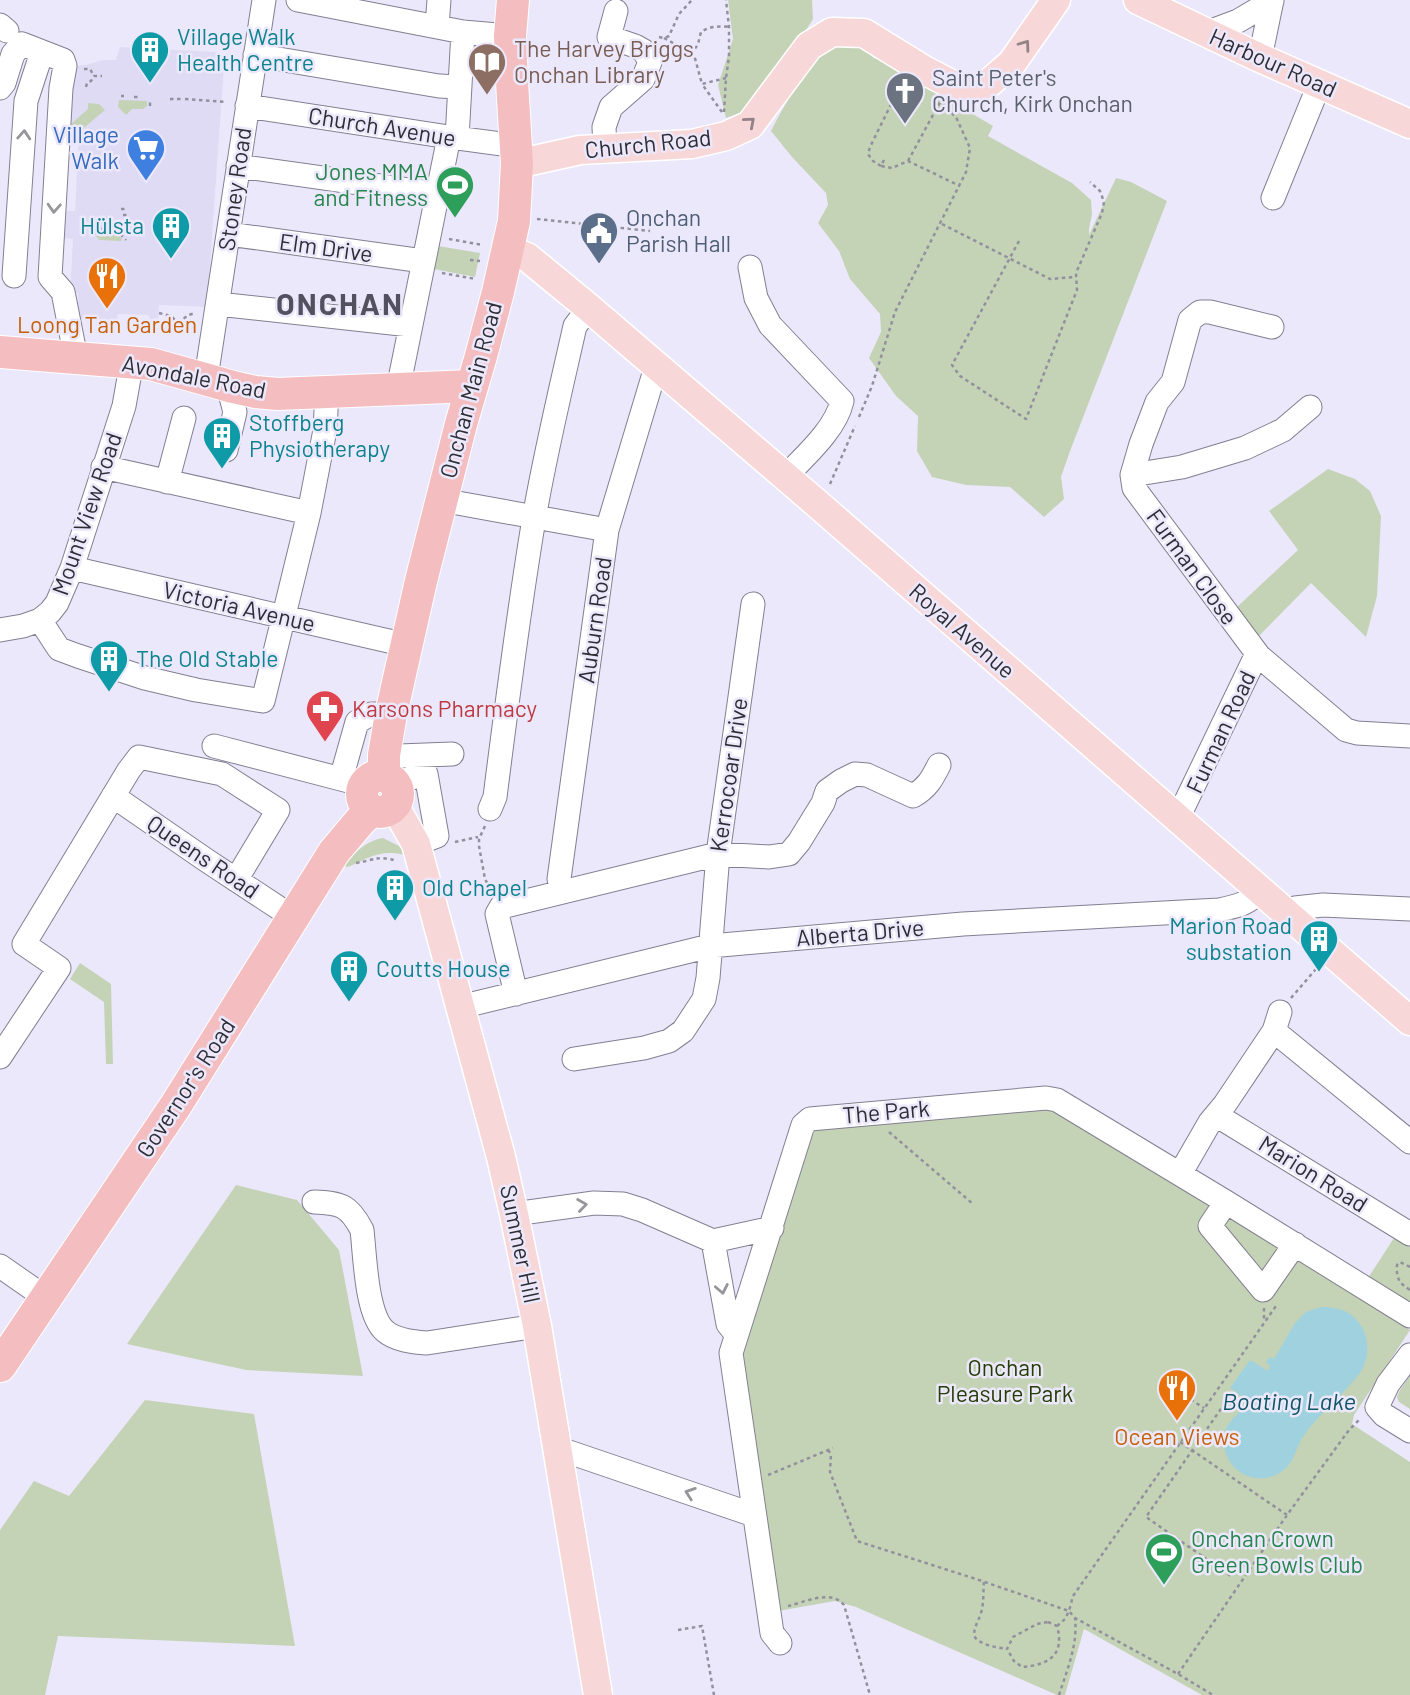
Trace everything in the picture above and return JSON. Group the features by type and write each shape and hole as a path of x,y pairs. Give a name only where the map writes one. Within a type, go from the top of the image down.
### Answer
{"highway":[{"name":"Onchan Main Road","path":"376,783 441,500 491,318 492,252 514,221 517,155 510,36 513,0"},
{"name":"Avondale Road","path":"0,352 132,361 255,392 278,394 472,386"},
{"name":"Governor's Road","path":"0,1366 176,1105 334,852 361,820 376,783"}],"main road":[{"name":"Church Road","path":"517,155 692,144 726,136 750,125 809,47 832,32 864,33 946,82 975,90 990,82 1012,63 1056,0"},
{"name":"Harbour Road","path":"1138,0 1319,85 1410,124"},
{"name":"Royal Avenue","path":"492,252 527,257 589,308 1330,952 1409,1017"},
{"name":"Summer Hill","path":"376,783 411,854 443,937 501,1157 537,1326 598,1695"}],"street":[{"name":"Stoney Road","path":"226,450 235,412 231,397 219,383 218,308 238,166 237,104 255,55 264,0"},
{"path":"298,0 463,32 510,36"},
{"path":"437,26 439,0"},
{"path":"1206,33 1238,21 1272,1"},
{"path":"1260,58 1272,1"},
{"path":"605,149 604,127 611,107 643,79 650,62 644,51 609,37 616,11"},
{"path":"398,389 437,194 453,138 463,32"},
{"path":"18,38 63,60 72,70 61,88 51,277 63,292 76,358"},
{"path":"0,88 18,38"},
{"path":"18,38 26,101 7,276 51,277"},
{"path":"255,55 439,86 460,86"},
{"path":"1273,198 1319,85"},
{"name":"Church Avenue","path":"237,104 453,138 517,155"},
{"path":"238,166 437,194"},
{"name":"Elm Drive","path":"229,234 423,261"},
{"path":"750,267 756,298 770,325 842,401 840,412 833,424 785,477"},
{"path":"218,308 410,326"},
{"path":"490,809 495,797 535,516 575,326 589,308"},
{"path":"1132,475 1157,402 1173,382 1190,320 1200,312 1210,312 1272,327"},
{"name":"Mount View Road","path":"0,630 40,620 57,603 72,568 124,406 132,361"},
{"name":"Auburn Road","path":"559,878 607,530 657,367"},
{"path":"40,620 59,649 145,678 263,701 309,513 325,430 327,392"},
{"name":"Furman Close","path":"1259,656 1134,488 1132,475 1182,467 1245,449 1283,430 1310,407"},
{"path":"167,482 184,418"},
{"path":"103,467 309,513"},
{"path":"441,500 607,530"},
{"name":"Victoria Avenue","path":"72,568 406,645"},
{"name":"Kerrocoar Drive","path":"575,1059 644,1048 669,1041 683,1031 704,999 718,855 752,604"},
{"name":"Furman Road","path":"1178,818 1253,662 1259,656 1346,730 1410,736"},
{"path":"376,783 356,722 371,714 391,714"},
{"path":"214,746 376,783 426,774 437,836 411,854"},
{"path":"376,783 399,756 452,754"},
{"path":"0,1057 60,968 24,944 139,757 222,774 278,810 236,880"},
{"path":"516,993 497,914 501,907 718,855 769,857 789,854 823,803 827,791 841,781 855,774 867,775 913,796 930,783 939,765"},
{"name":"Queens Road","path":"113,796 294,918"},
{"name":"Alberta Drive","path":"460,1007 710,946 962,923 1219,910 1241,905 1253,899 1261,890"},
{"path":"1289,915 1296,908 1310,906 1410,909"},
{"path":"1180,1174 1210,1122 1225,1104 1277,1021 1410,1142"},
{"name":"The Park","path":"780,1643 772,1633 731,1353 803,1125 810,1119 1046,1098 1057,1100 1410,1316"},
{"name":"Marion Road","path":"1216,1115 1410,1234"},
{"path":"314,1202 343,1205 356,1219 362,1230 372,1307 377,1322 387,1333 411,1342 427,1343 537,1326"},
{"path":"1226,1202 1210,1226 1263,1290 1295,1244"},
{"path":"514,1214 594,1203 622,1204 713,1241 772,1228"},
{"path":"713,1241 728,1324 736,1334"},
{"path":"0,1266 46,1298"},
{"path":"1410,1355 1388,1384 1377,1407 1384,1415 1410,1431"},
{"path":"557,1448 754,1515"}],"path":[{"path":"664,38 669,36 679,13 692,0"},
{"path":"693,51 702,84 724,114 729,57 726,0"},
{"path":"693,51 705,29 729,27"},
{"path":"659,37 693,51"},
{"path":"72,70 88,68 94,76"},
{"path":"94,76 102,76"},
{"path":"85,84 94,76"},
{"path":"702,84 726,78"},
{"path":"821,507 872,386 895,313 967,172 970,148 956,117 939,101 908,161 892,168 873,162 868,155 904,78"},
{"path":"170,99 237,104"},
{"path":"881,166 884,160"},
{"path":"908,161 960,186"},
{"path":"1019,240 952,365 960,376 1026,419 1077,290 1076,273 1102,213 1104,202 1100,191 1090,182"},
{"path":"121,209 127,209"},
{"path":"526,218 650,232"},
{"path":"94,233 109,222 126,240"},
{"path":"941,223 1050,279 1076,277"},
{"path":"455,240 492,252"},
{"path":"470,260 492,252"},
{"path":"449,274 471,278"},
{"path":"159,313 181,321 188,315 218,308"},
{"path":"490,809 479,846 486,882 501,907"},
{"path":"353,864 377,857 411,854"},
{"path":"1277,1021 1330,952"},
{"path":"879,1112 878,1122 891,1135 973,1204"},
{"path":"1410,1267 1400,1262 1397,1265 1397,1278 1410,1290"},
{"path":"1057,1626 1065,1619 1073,1596 1280,1300"},
{"path":"1180,1377 1172,1390 1203,1408"},
{"path":"1225,1403 1146,1517 1231,1576 1241,1564 1250,1570"},
{"path":"1178,1674 1349,1430 1377,1407"},
{"path":"1180,1442 1287,1515"},
{"path":"749,1483 831,1449 830,1472 858,1541 1069,1611 1075,1618 1213,1695"},
{"path":"984,1582 983,1603 975,1625 974,1636 977,1641 1007,1649 1014,1661 1022,1667 1038,1666 1049,1661 1058,1649 1060,1636 1057,1626 1048,1622 1037,1624 1013,1637 1007,1649"},
{"path":"769,1610 830,1596 839,1598 844,1605 870,1695"},
{"path":"1059,1695 1075,1645 1075,1618"},
{"path":"678,1630 702,1626 714,1695"}],"shaded area":[{"name":"Village Walk","path":"120,47 216,52 224,66 207,307 159,305 158,322 152,322 148,315 118,314 117,320 77,318 78,293 70,293 73,239 57,238 59,211 75,211 79,132 67,119 73,66 116,60"}],"green space":[{"path":"728,0 812,0 813,19 769,89 745,111 726,118 718,85 733,39"},
{"path":"860,44 875,59 878,58 993,126 988,136 1072,183 1091,200 1089,235 1116,178 1131,182 1167,201 1061,477 1064,499 1044,517 1010,487 966,485 932,477 917,451 918,416 896,396 869,358 881,332 880,314 850,279 839,251 818,223 828,205 826,193 771,131 797,85 831,45"},
{"path":"119,100 147,101 147,106 143,109 132,109 126,115 118,107"},
{"path":"88,103 99,104 105,110 79,132 71,124 88,109"},
{"path":"109,225 121,241 99,240 96,236"},
{"path":"438,246 480,253 475,277 434,269"},
{"path":"1328,469 1355,479 1370,491 1381,516 1377,596 1366,637 1311,583 1256,639 1235,609 1298,550 1269,511"},
{"path":"383,838 399,846 406,855 382,854 348,867 343,866 361,848"},
{"path":"80,963 111,984 113,1064 106,1064 104,1002 70,979"},
{"name":"Onchan Pleasure Park","path":"1048,1105 1410,1330 1354,1415 1352,1424 1410,1462 1410,1695 1202,1695 1084,1629 1065,1695 1057,1695 856,1607 835,1601 778,1611 738,1339 810,1128"},
{"path":"236,1185 297,1200 339,1250 363,1376 246,1370 127,1344"},
{"path":"1394,1238 1410,1247 1410,1306 1368,1278"},
{"path":"1410,1376 1410,1409 1399,1402 1397,1397"},
{"path":"145,1400 254,1414 295,1646 58,1636 45,1695 0,1695 0,1530 34,1481 69,1496"}],"water":[{"name":"Boating Lake","path":"1321,1307 1344,1311 1354,1317 1362,1327 1367,1347 1363,1368 1308,1430 1285,1469 1271,1477 1260,1478 1241,1473 1227,1457 1224,1435 1234,1417 1250,1402 1230,1388 1250,1360 1268,1371 1270,1366 1266,1362 1270,1357 1274,1359 1295,1323 1306,1312"}],"place":[{"name":"Village Walk Health Centre","path":"150,84"},
{"name":"The Harvey Briggs Onchan Library","path":"487,96"},
{"name":"Saint Peter's Church, Kirk Onchan","path":"905,125"},
{"name":"Village Walk","path":"146,182"},
{"name":"Jones MMA and Fitness","path":"455,219"},
{"name":"Hülsta","path":"171,260"},
{"name":"Onchan Parish Hall","path":"599,265"},
{"name":"Loong Tan Garden","path":"107,310"},
{"name":"Stoffberg Physiotherapy","path":"222,470"},
{"name":"The Old Stable","path":"109,693"},
{"name":"Karsons Pharmacy","path":"325,743"},
{"name":"Old Chapel","path":"395,922"},
{"name":"Marion Road substation","path":"1319,973"},
{"name":"Coutts House","path":"349,1003"},
{"name":"Ocean Views","path":"1177,1422"},
{"name":"Onchan Crown Green Bowls Club","path":"1164,1586"}],"district":[{"name":"ONCHAN","path":"340,305"}]}
